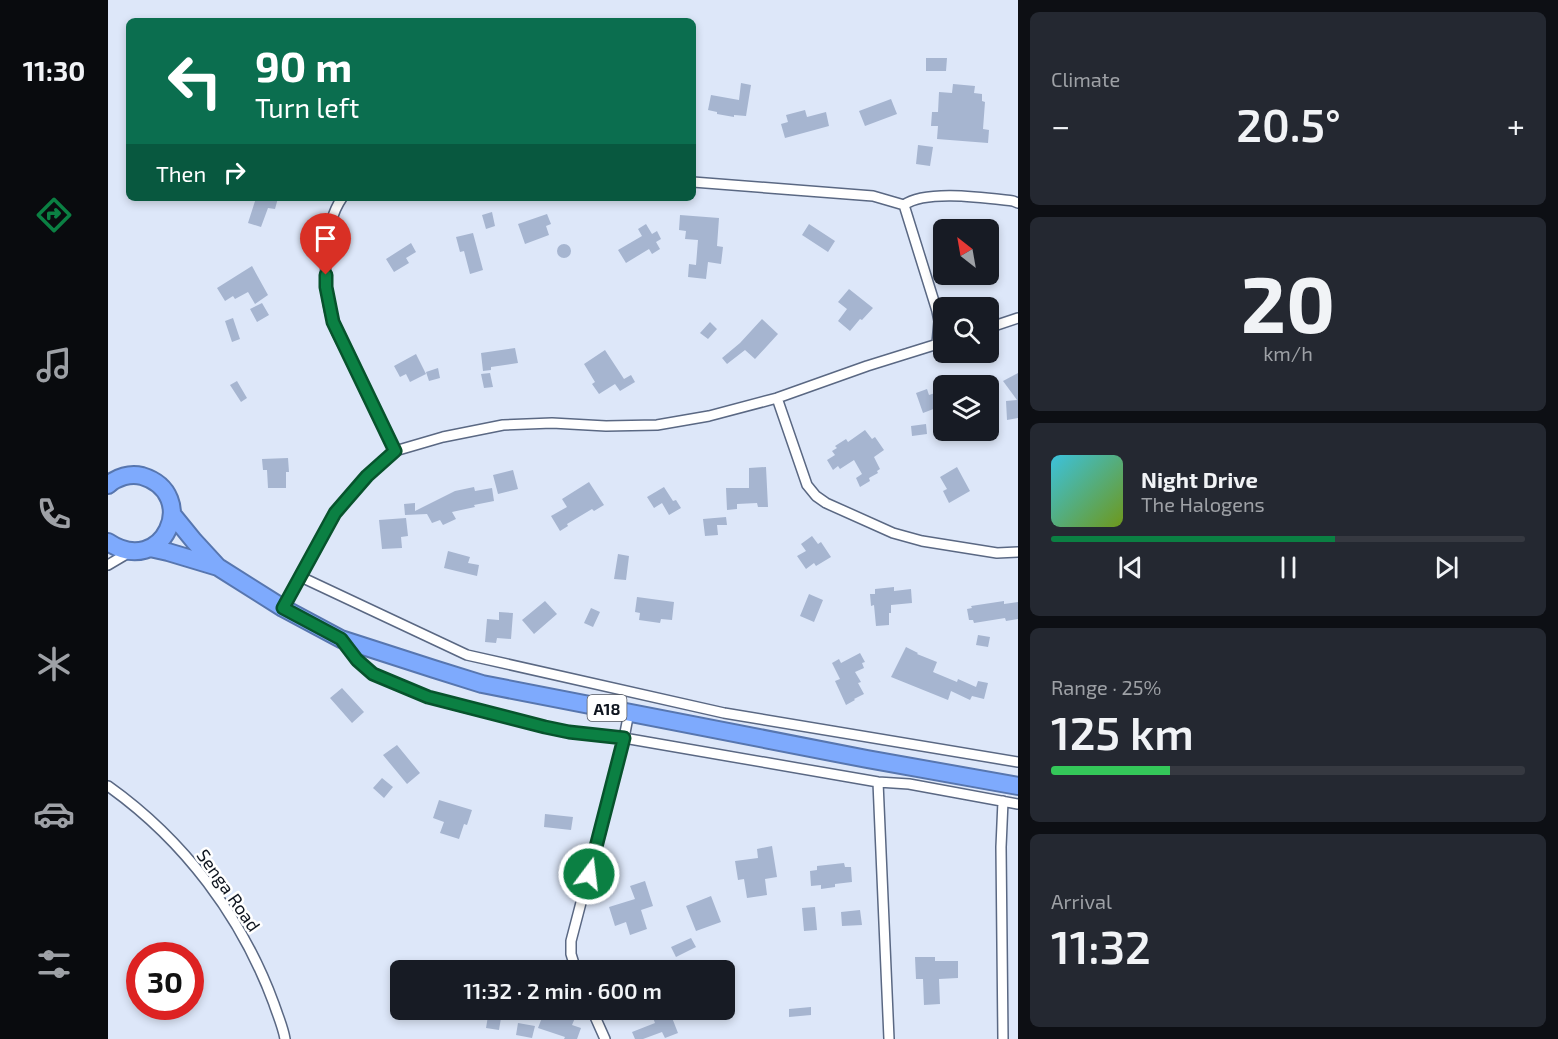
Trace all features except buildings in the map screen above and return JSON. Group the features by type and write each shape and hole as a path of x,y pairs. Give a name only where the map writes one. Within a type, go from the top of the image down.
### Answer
{"highway":[{"name":"A18","path":"109,483 123,476 138,475 152,479 163,488 170,500 172,514 218,567 283,608 341,639 412,663 482,684 1018,786"},
{"path":"150,548 166,535 172,514"},
{"path":"108,543 117,549 130,552"},
{"name":"A18","path":"130,552 140,552 150,548 218,567"}],"street":[{"path":"696,182 873,196 904,205 920,197 974,196 1018,203"},
{"path":"340,201 336,207 328,240 326,263 326,287 333,322 395,451"},
{"path":"904,205 933,298"},
{"path":"999,324 1018,318"},
{"path":"283,608 335,513 367,476 395,451 443,437 503,424 657,425 709,416 777,398 933,345"},
{"path":"777,398 807,485 826,503 893,533 922,541 997,553 1018,552"},
{"path":"108,566 130,552"},
{"path":"300,577 467,655 724,713 1018,762"},
{"path":"341,639 357,660 373,674 428,697 545,727 624,738 878,782 909,784 1018,804"},
{"path":"573,960 571,941 629,712"},
{"path":"878,782 889,1039"},
{"name":"Senga Road","path":"108,786 179,848 223,903 244,937 265,979 285,1039"},
{"path":"1003,801 1001,847 1003,1039"},
{"path":"596,1020 605,1039"}],"route":[{"path":"326,275 333,322 395,451 367,476 335,513 283,608 341,639 364,668 373,674 428,697 545,727 624,738 589,874"}]}
